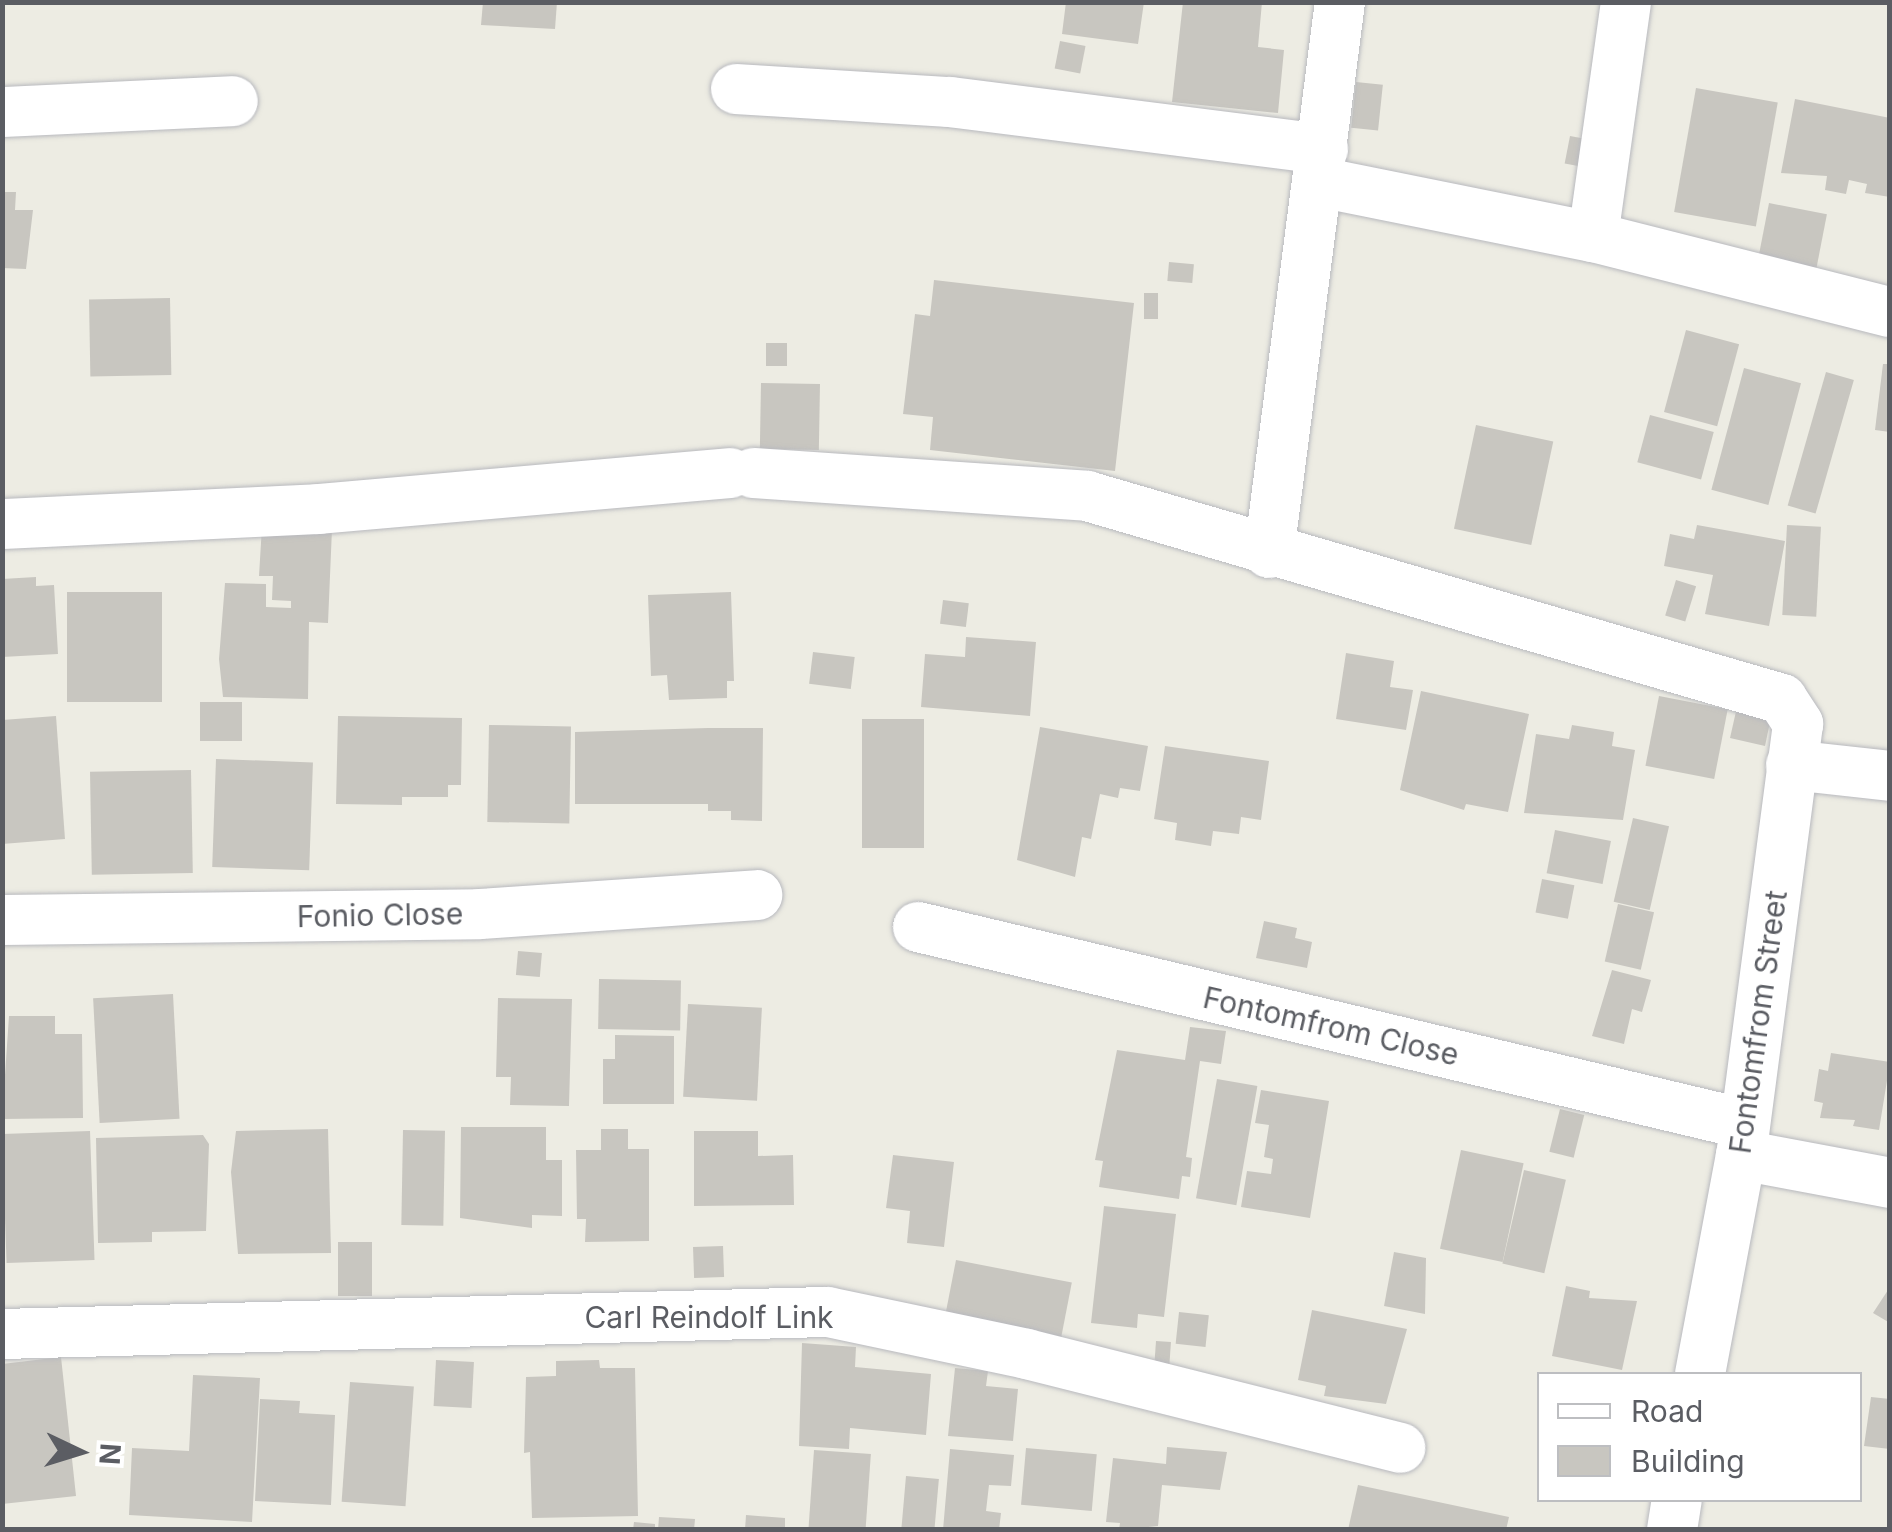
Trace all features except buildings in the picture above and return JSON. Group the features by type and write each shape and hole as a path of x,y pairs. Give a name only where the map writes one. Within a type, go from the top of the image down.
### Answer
{"street":[{"path":"1269,553 1340,2"},
{"path":"1593,237 1626,2"},
{"path":"736,88 950,102 1321,166 1890,312"},
{"path":"2,112 232,100"},
{"name":"Fontomfrom Street","path":"2,524 319,510 742,473 1087,496 1269,553 1782,700 1798,724 1743,1139 1700,1372"},
{"path":"1791,765 1890,776"},
{"name":"Fonio Close","path":"2,920 480,914 757,895"},
{"name":"Fontomfrom Close","path":"918,927 1743,1139 1890,1183"},
{"name":"Carl Reindolf Link","path":"2,1334 813,1312 1027,1354 1400,1448"},
{"path":"1672,1530 1678,1502"}]}
